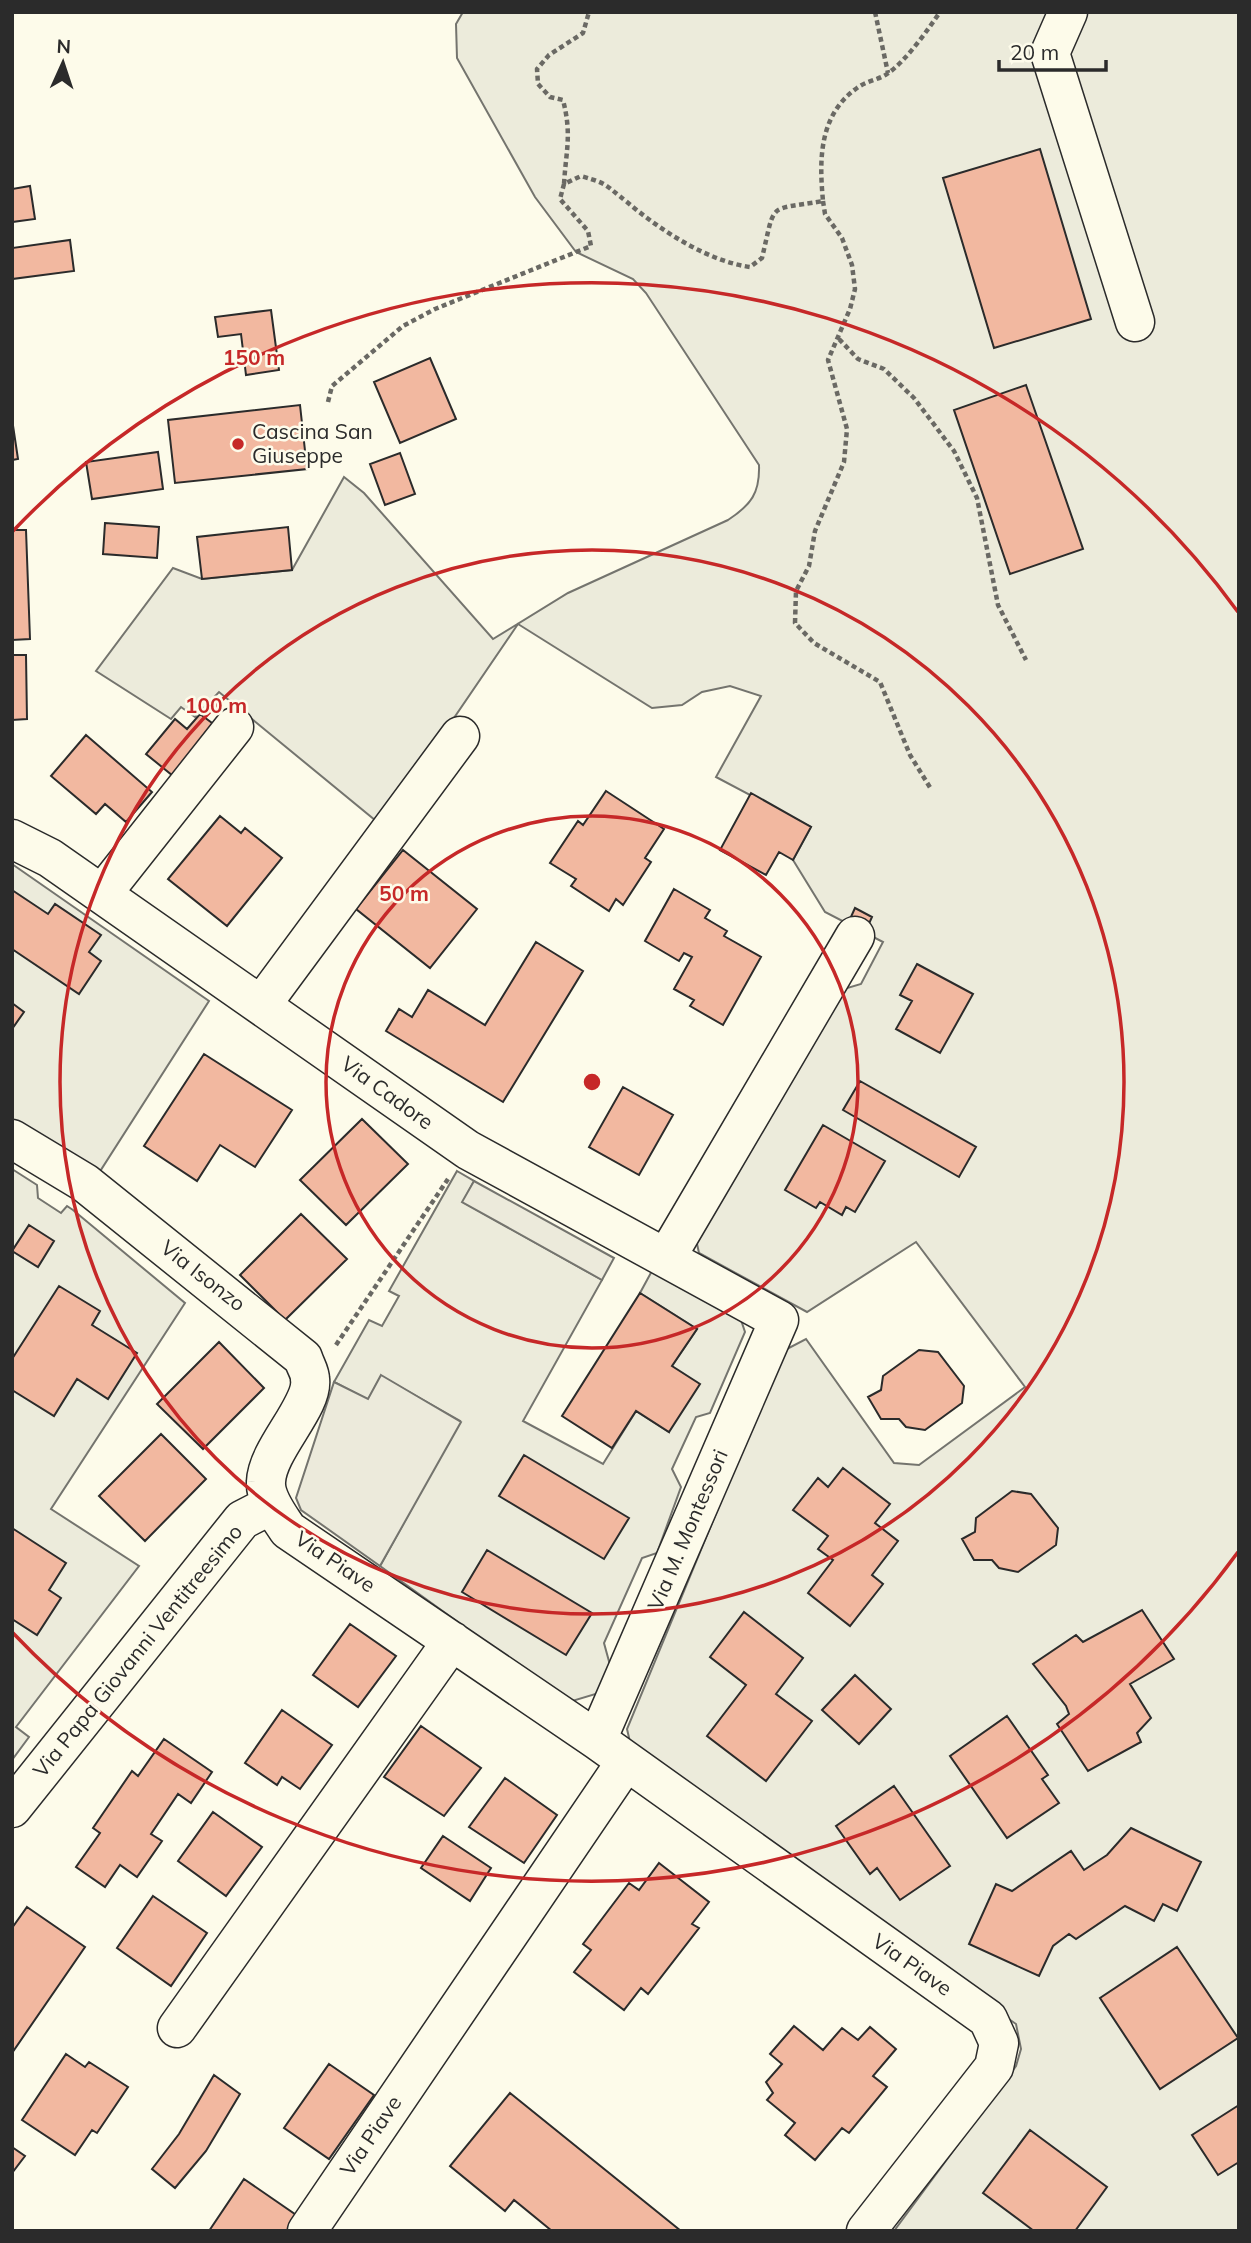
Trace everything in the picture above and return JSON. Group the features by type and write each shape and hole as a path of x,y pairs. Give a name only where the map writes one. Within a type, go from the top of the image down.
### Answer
{"street":[{"path":"1068,12 1050,53 1135,322"},
{"path":"103,894 234,727"},
{"path":"262,1004 460,736"},
{"name":"Via Cadore","path":"12,839 50,858 103,894 468,1150 779,1320"},
{"path":"666,1258 855,936"},
{"name":"Via Isonzo","path":"12,1139 85,1183 287,1342 303,1358 311,1381"},
{"name":"Via M. Montessori","path":"611,1751 779,1320"},
{"path":"271,1505 266,1482 275,1453 302,1407 311,1381"},
{"name":"Via Piave","path":"271,1505 288,1530 611,1751 988,2019 999,2043 993,2067 866,2231"},
{"name":"Via Papa Giovanni Ventitreesimo","path":"12,1808 242,1520 271,1505"},
{"path":"177,2028 452,1641"},
{"name":"Via Piave","path":"307,2231 611,1751"}],"path":[{"path":"328,402 332,386 403,326 435,309 591,246 588,231 560,199 565,184 570,143 568,119 563,100 550,97 538,84 537,69 549,55 583,33 589,12"},
{"path":"875,12 888,74"},
{"path":"931,789 910,755 880,682 814,643 795,623 796,591 809,566 814,531 844,462 847,429 828,360 839,339 855,289 852,265 842,238 825,214 821,142 839,105 858,87 888,74 922,38 940,12"},
{"path":"565,184 581,176 607,183 626,202 677,236 730,264 750,267 762,258 768,222 774,210 790,204 824,201"},
{"path":"839,339 858,359 884,369 914,398 954,451 976,498 998,606 1026,660"},
{"path":"311,1381 468,1150"}],"shaded area":[{"path":"463,12 1239,12 1239,2231 894,2231 1016,2066 1021,2049 1016,2024 633,1755 627,1729 783,1351 806,1339 894,1463 919,1465 1025,1387 916,1242 807,1312 699,1253 694,1230 837,991 861,984 883,942 825,912 793,860 811,827 716,777 761,696 730,686 702,692 682,705 652,708 518,624 381,825 219,692 195,717 181,707 171,719 96,671 173,568 202,579 292,570 344,477 364,493 493,639 568,593 728,520 753,497 758,483 759,465 646,293 633,279 576,252 535,197 457,58 456,24"},
{"path":"12,864 209,1001 97,1176 12,1121"},
{"path":"12,1169 37,1185 38,1198 61,1213 67,1206 73,1210 185,1303 51,1509 139,1566 16,1727 29,1737 12,1760"},
{"path":"457,1171 474,1181 463,1202 602,1280 523,1421 603,1464 636,1411 669,1432 672,1366 697,1329 640,1293 653,1269 740,1317 745,1332 710,1413 696,1417 672,1469 681,1487 657,1553 642,1558 604,1643 610,1665 599,1693 569,1702 380,1566 460,1421 381,1376 368,1400 334,1382 369,1320 382,1326 399,1296 389,1291"},
{"path":"474,1181 614,1258 602,1280 462,1202"},
{"path":"381,1375 461,1422 380,1566 301,1510 296,1498 334,1382 368,1399"}],"building":[{"path":"1040,149 1091,319 994,348 943,178"},
{"path":"30,186 35,219 12,222 12,189"},
{"path":"70,240 74,271 12,279 12,248"},
{"path":"271,310 279,370 246,375 241,334 218,337 215,317"},
{"path":"430,358 456,419 400,443 374,382"},
{"path":"1026,385 1083,549 1010,574 954,410"},
{"name":"Cascina San Giuseppe","path":"300,405 307,469 175,483 168,420"},
{"path":"12,419 18,459 12,460"},
{"path":"158,452 163,489 92,499 86,462"},
{"path":"400,453 415,494 385,505 370,464"},
{"path":"105,523 159,527 157,558 103,554"},
{"path":"288,527 292,570 202,579 197,537"},
{"path":"12,530 26,530 30,639 12,640"},
{"path":"12,655 26,655 27,719 12,720"},
{"path":"200,714 220,729 178,780 146,754 175,719 187,729"},
{"path":"86,735 152,792 126,822 105,804 96,814 51,776"},
{"path":"606,791 664,829 645,858 651,862 623,905 616,899 609,911 571,886 576,879 550,863 578,821 583,825"},
{"path":"751,793 811,827 793,860 779,852 766,875 720,850"},
{"path":"220,816 241,833 245,828 282,858 227,926 168,879"},
{"path":"403,850 477,909 430,968 356,909"},
{"path":"674,889 710,910 705,918 727,931 724,936 761,957 723,1025 690,1006 694,1000 674,989 692,957 684,953 679,961 645,941"},
{"path":"12,890 48,914 55,904 101,935 89,952 101,961 79,994 12,949"},
{"path":"855,908 872,917 867,928 850,919"},
{"path":"536,942 583,971 503,1102 386,1031 399,1009 412,1017 428,990 485,1025"},
{"path":"917,964 973,994 940,1053 896,1029 912,1001 900,995"},
{"path":"12,1003 24,1012 12,1029"},
{"path":"204,1054 292,1110 255,1167 220,1145 197,1181 144,1146"},
{"path":"860,1081 976,1147 959,1177 843,1110"},
{"path":"623,1087 673,1115 639,1175 589,1147"},
{"path":"362,1119 408,1164 346,1225 300,1180"},
{"path":"823,1125 885,1161 855,1212 846,1207 842,1215 820,1202 816,1208 785,1190"},
{"path":"301,1214 347,1259 285,1320 240,1275"},
{"path":"29,1225 54,1241 38,1267 12,1251"},
{"path":"59,1286 100,1311 92,1325 137,1353 108,1399 77,1379 54,1416 12,1390 12,1359"},
{"path":"640,1293 697,1329 672,1366 700,1384 669,1432 636,1411 612,1448 562,1416"},
{"path":"219,1342 264,1388 203,1449 157,1404"},
{"path":"919,1350 938,1352 964,1386 962,1403 925,1430 906,1427 899,1419 881,1419 868,1397 881,1390 883,1376"},
{"path":"161,1434 206,1479 145,1541 99,1496"},
{"path":"524,1455 629,1518 604,1559 499,1496"},
{"path":"843,1468 890,1504 875,1523 898,1541 872,1575 883,1584 850,1626 808,1593 833,1560 818,1549 828,1536 793,1510 818,1478 828,1487"},
{"path":"1012,1491 1031,1494 1058,1528 1056,1545 1018,1572 999,1568 992,1560 974,1560 962,1539 975,1532 976,1518"},
{"path":"12,1528 66,1563 49,1590 61,1598 37,1635 12,1619"},
{"path":"487,1550 592,1613 566,1655 462,1592"},
{"path":"1142,1610 1174,1659 1130,1684 1151,1718 1137,1733 1141,1742 1088,1771 1057,1724 1069,1714 1066,1706 1033,1664 1076,1635 1083,1642"},
{"path":"744,1612 803,1658 776,1694 812,1721 766,1781 707,1736 746,1685 710,1657"},
{"path":"350,1624 396,1656 358,1707 313,1675"},
{"path":"855,1675 891,1709 859,1744 822,1710"},
{"path":"282,1710 332,1745 300,1789 282,1777 277,1785 245,1763"},
{"path":"1007,1716 1048,1775 1042,1779 1059,1803 1007,1838 950,1756"},
{"path":"421,1726 481,1768 444,1816 384,1777"},
{"path":"164,1739 212,1772 191,1803 178,1794 151,1834 162,1841 137,1877 120,1865 105,1887 76,1867 100,1833 93,1828 132,1771 138,1776"},
{"path":"505,1778 557,1815 524,1863 469,1827"},
{"path":"894,1786 950,1866 900,1900 877,1868 870,1874 836,1826"},
{"path":"213,1812 262,1847 226,1896 178,1861"},
{"path":"1131,1828 1201,1862 1177,1911 1163,1904 1154,1921 1125,1906 1076,1939 1069,1934 1053,1946 1039,1976 969,1944 996,1884 1012,1891 1071,1851 1084,1870 1107,1855"},
{"path":"443,1836 491,1868 470,1901 421,1868"},
{"path":"659,1863 709,1902 692,1924 699,1928 648,1994 641,1988 624,2010 574,1972 591,1950 583,1944 629,1883 639,1890"},
{"path":"153,1896 207,1933 171,1986 117,1948"},
{"path":"27,1907 85,1947 12,2053 12,1928"},
{"path":"1177,1947 1238,2038 1160,2089 1100,1998"},
{"path":"794,2026 823,2050 842,2028 858,2040 870,2027 896,2049 873,2076 887,2087 849,2133 842,2128 815,2160 785,2135 795,2123 767,2100 773,2093 766,2082 782,2064 770,2054"},
{"path":"66,2054 85,2067 89,2062 128,2087 97,2133 92,2130 75,2155 22,2120"},
{"path":"329,2064 374,2095 329,2159 284,2128"},
{"path":"214,2075 240,2094 206,2151 175,2188 152,2169 179,2134"},
{"path":"510,2093 681,2231 552,2231 514,2200 505,2211 450,2166"},
{"path":"1239,2105 1239,2162 1218,2175 1192,2135"},
{"path":"1030,2130 1107,2187 1075,2231 1034,2231 983,2193"},
{"path":"12,2147 25,2156 12,2173"},
{"path":"244,2179 302,2219 293,2231 209,2231"}],"place":[{"name":"Cascina San Giuseppe","path":"238,444"}]}
